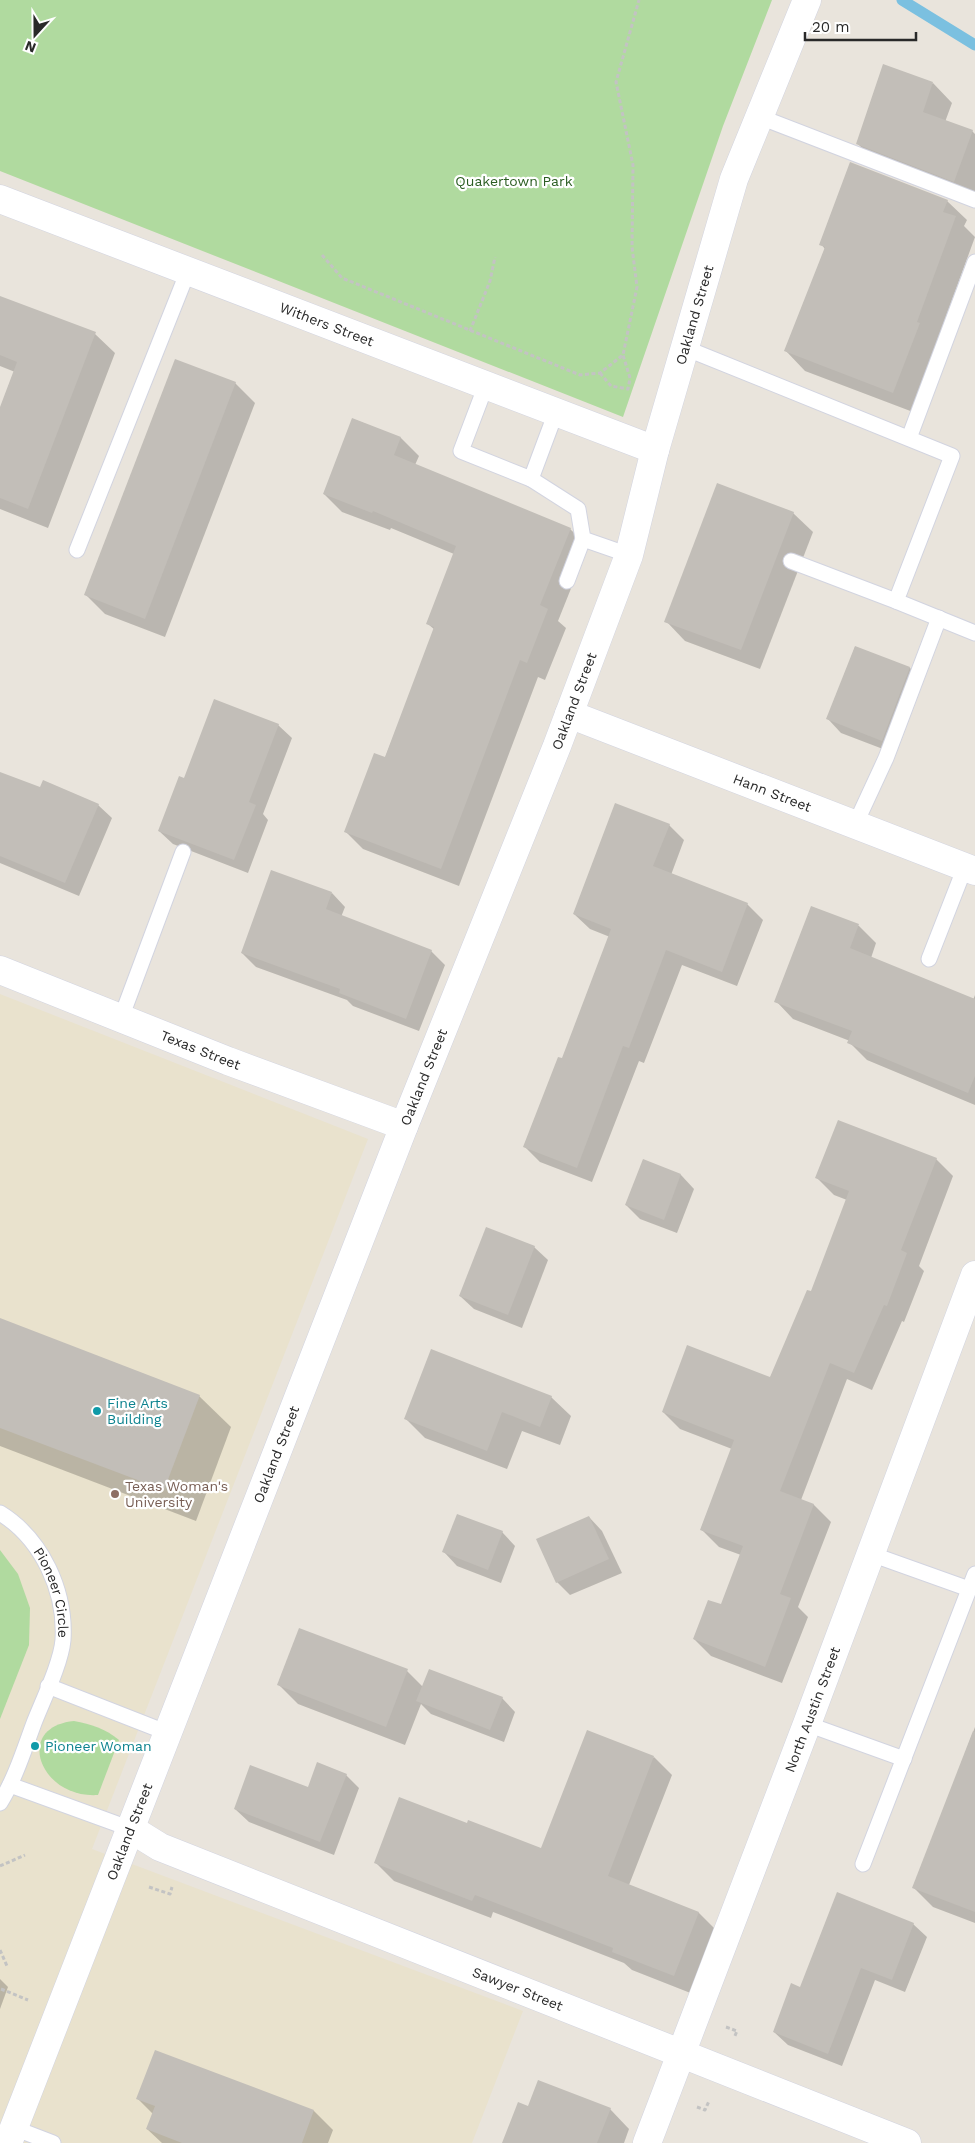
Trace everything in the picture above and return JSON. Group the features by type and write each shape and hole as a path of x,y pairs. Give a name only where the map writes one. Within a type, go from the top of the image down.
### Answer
{"street":[{"name":"Oakland Street","path":"11,2135 132,1829 404,1126 569,714 629,555 655,450 734,179 807,0"},
{"name":"Withers Street","path":"0,198 655,450"},
{"name":"Hann Street","path":"569,714 970,869"},
{"name":"Texas Street","path":"0,970 228,1062 404,1126"},
{"name":"North Austin Street","path":"647,2143 807,1724 975,1275"},
{"name":"Sawyer Street","path":"132,1829 160,1847 907,2143"}],"lane":[{"path":"760,117 975,200"},
{"path":"909,438 975,262"},
{"path":"78,550 188,271"},
{"path":"685,348 952,456 896,601"},
{"path":"486,385 461,452 531,479 578,509 583,539 567,582"},
{"path":"531,479 556,412"},
{"path":"583,539 629,555"},
{"path":"791,561 975,633"},
{"path":"855,825 886,758 939,618"},
{"path":"121,1018 183,852"},
{"path":"929,959 970,869"},
{"name":"Pioneer Circle","path":"0,1512 24,1531 37,1548 56,1587 61,1608 63,1641 10,1785 0,1803"},
{"path":"871,1554 970,1589"},
{"path":"864,1864 975,1574"},
{"path":"48,1686 168,1733"},
{"path":"807,1724 904,1760"},
{"path":"10,1785 132,1829"},
{"path":"11,2135 53,2143"}],"path":[{"path":"600,373 611,386 628,389 630,378 623,355 637,287 632,247 633,165 616,82 639,0"},
{"path":"322,255 342,278 580,375 600,373 623,355"},
{"path":"470,331 490,282 495,257"},
{"path":"0,1866 25,1855"},
{"path":"149,1887 170,1894"},
{"path":"0,1950 7,1966"}],"shaded area":[{"name":"Texas Woman's University","path":"0,994 368,1139 92,1849 523,2011 472,2143 0,2143"}],"green space":[{"name":"Quakertown Park","path":"0,0 772,0 723,126 623,417 0,171"},
{"path":"0,1550 18,1574 30,1608 29,1645 0,1719"},
{"path":"74,1721 98,1728 119,1740 98,1795 78,1793 61,1786 49,1775 41,1762 39,1748 44,1736 55,1726"}],"building":[{"path":"883,64 933,82 923,112 973,130 954,182 856,144"},
{"path":"850,162 948,200 943,212 956,216 917,322 920,323 893,393 784,351 825,247 819,245"},
{"path":"0,296 96,332 28,509 0,498 0,407 17,362 0,355"},
{"path":"175,359 236,382 145,619 84,595"},
{"path":"352,418 401,437 394,455 571,528 540,605 548,609 527,663 520,660 441,869 344,832 374,753 385,757 434,627 426,624 456,546 373,511 372,513 323,494"},
{"path":"717,483 794,512 741,650 664,622"},
{"path":"855,646 910,667 882,741 826,719"},
{"path":"214,699 279,724 249,802 256,805 234,860 158,831 179,776 184,778"},
{"path":"0,772 40,787 43,780 99,804 65,883 0,856"},
{"path":"615,803 670,824 653,866 748,903 722,972 666,950 629,1048 623,1046 577,1168 523,1147 558,1057 562,1058 611,929 573,914"},
{"path":"271,870 332,892 326,909 432,950 406,1019 339,993 340,989 241,953"},
{"path":"811,906 859,924 850,948 975,999 975,1076 968,1093 847,1043 852,1031 774,1002"},
{"path":"838,1120 937,1158 901,1250 907,1253 887,1306 884,1305 854,1373 830,1363 780,1491 814,1504 780,1594 791,1598 765,1667 693,1639 708,1600 721,1604 743,1546 700,1530 734,1440 662,1412 687,1345 770,1377 807,1290 811,1291 849,1191 815,1178"},
{"path":"643,1159 681,1174 664,1220 625,1205"},
{"path":"486,1227 535,1246 508,1315 459,1296"},
{"name":"Fine Arts Building","path":"0,1318 200,1395 164,1490 0,1428"},
{"path":"431,1349 552,1396 540,1427 502,1412 487,1451 404,1419"},
{"path":"457,1514 503,1531 488,1570 442,1552"},
{"path":"589,1516 609,1559 556,1583 536,1539"},
{"path":"299,1628 408,1669 386,1727 277,1685"},
{"path":"429,1669 503,1697 490,1730 416,1701"},
{"path":"587,1730 654,1756 608,1876 699,1912 674,1976 612,1952 613,1948 475,1895 472,1901 374,1863 399,1797 467,1823 468,1820 541,1848"},
{"path":"973,1731 975,1732 975,1912 912,1888"},
{"path":"317,1762 347,1774 320,1842 234,1809 250,1765 308,1787"},
{"path":"837,1892 914,1923 892,1980 861,1968 828,2054 773,2032 791,1983 800,1987"},
{"path":"155,2050 314,2110 302,2143 182,2143 146,2129 155,2106 136,2099"},
{"path":"538,2080 611,2108 597,2143 502,2143 518,2102 528,2106"}],"waterway":[{"path":"902,0 975,45"}],"place":[{"name":"Fine Arts Building","path":"97,1411"},
{"name":"Texas Woman's University","path":"115,1494"},
{"name":"Pioneer Woman","path":"35,1746"}]}
